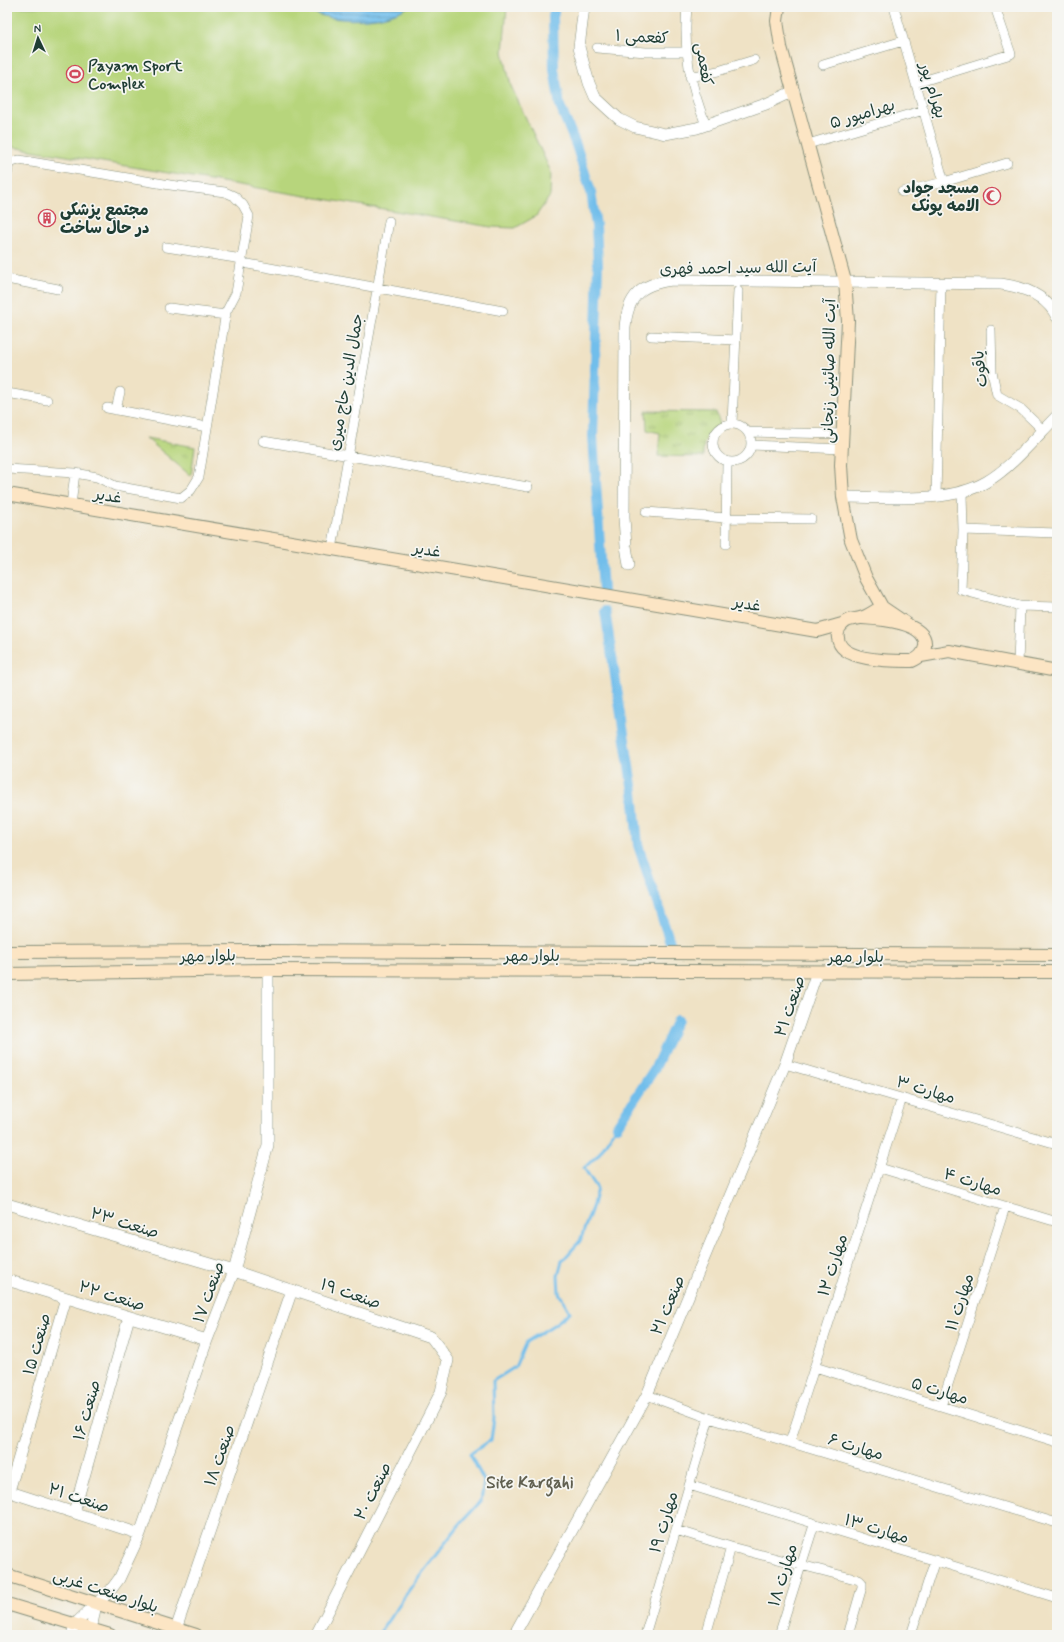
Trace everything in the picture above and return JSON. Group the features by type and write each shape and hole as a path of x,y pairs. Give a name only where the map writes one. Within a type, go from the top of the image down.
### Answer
{"main road":[{"name":"آیت الله صائینی زنجانی","path":"779,7 777,21 781,47 845,281 848,321 842,449 842,497 851,540 866,578 882,607 910,626 919,630 924,638 949,651"},
{"name":"غدیر","path":"7,494 817,631 842,624 850,619 860,618"},
{"path":"860,618 882,607"},
{"path":"860,618 886,620 910,626"},
{"path":"838,642 838,633 842,624"},
{"path":"817,631 838,642 844,650 848,652 879,661 912,661 921,656 949,651 1057,672"},
{"path":"921,656 925,647 924,638"},
{"name":"بلوار مهر","path":"7,952 282,951 1057,955"},
{"path":"640,971 642,953"},
{"name":"بلوار مهر","path":"7,974 268,970 1057,972"},
{"name":"بلوار صنعت غربی","path":"7,1575 196,1635"},
{"path":"7,1604 74,1630 110,1635"}],"street":[{"path":"584,7 579,47 589,83 595,97 619,119 635,127 665,134 685,130 706,125 766,104 794,91"},
{"name":"کفعمی","path":"686,7 686,52 690,77 695,98 706,125"},
{"name":"بهرام پور","path":"894,7 944,182"},
{"path":"916,83 1010,54 995,7"},
{"path":"823,64 903,41"},
{"name":"کفعمی ۱","path":"596,48 646,52 686,52"},
{"path":"690,77 718,71 754,60"},
{"name":"بهرامپور ۵","path":"808,144 924,110"},
{"path":"7,175 9,163 19,160 162,184 225,192 234,196 243,205 249,216 245,261 236,292 226,315 199,477 191,490 181,498 115,486 97,477 75,473 7,469"},
{"path":"902,192 944,182 1007,163"},
{"name":"جمال الدین حاج میری","path":"332,549 389,221"},
{"path":"166,248 245,261 377,288 503,311"},
{"path":"7,279 58,289"},
{"name":"آیت الله سید احمد فهری","path":"629,565 624,518 625,326 626,314 630,303 644,288 655,282 672,280 845,281 1016,286 1031,291 1044,300 1054,311 1057,317"},
{"path":"936,497 941,283"},
{"path":"732,423 738,291"},
{"path":"169,308 226,315"},
{"name":"یاقوت","path":"991,330 992,372 997,395 1021,409 1043,430"},
{"path":"650,336 736,340"},
{"path":"116,410 120,392"},
{"path":"7,393 47,400"},
{"path":"107,408 207,427"},
{"path":"842,497 936,497 962,493 986,482 1007,466 1057,416"},
{"path":"732,423 741,426 748,432 751,445 747,455 738,461 727,462 717,456 713,446 714,435 721,426 732,423"},
{"path":"748,432 843,434"},
{"path":"263,441 528,487"},
{"path":"751,445 842,449"},
{"path":"726,544 727,462"},
{"path":"71,505 75,473"},
{"path":"962,493 963,530 961,590 1020,606 1057,607"},
{"path":"646,512 726,518 811,519"},
{"path":"963,530 1057,533"},
{"path":"1018,664 1020,606"},
{"name":"صنعت ۱۷","path":"74,1630 96,1604 110,1591 140,1534 207,1340 234,1271 268,1145 268,970"},
{"name":"صنعت ۲۱","path":"514,1635 647,1395 786,1064 817,972"},
{"name":"مهارت ۳","path":"786,1064 1057,1144"},
{"name":"مهارت ۱۲","path":"790,1442 902,1098"},
{"name":"مهارت ۴","path":"880,1168 1057,1222"},
{"name":"صنعت ۲۳","path":"7,1204 234,1271"},
{"name":"مهارت ۱۱","path":"941,1406 1005,1206"},
{"name":"صنعت ۱۹","path":"234,1271 431,1337 448,1360"},
{"name":"صنعت ۲۲","path":"7,1280 207,1340"},
{"name":"صنعت ۱۸","path":"176,1629 292,1290"},
{"name":"صنعت ۱۵","path":"8,1491 66,1298"},
{"name":"صنعت ۱۶","path":"74,1512 129,1317"},
{"name":"صنعت ۲۰","path":"316,1635 441,1392 448,1360"},
{"name":"مهارت ۵","path":"815,1366 1057,1442"},
{"name":"مهارت ۶","path":"647,1395 709,1418 1057,1523"},
{"name":"مهارت ۱۹","path":"645,1635 709,1418"},
{"name":"مهارت ۱۳","path":"689,1486 1057,1598"},
{"name":"صنعت ۲۱","path":"8,1491 140,1534"},
{"name":"مهارت ۱۸","path":"780,1635 814,1525"},
{"path":"676,1530 731,1547 859,1580 862,1583 848,1635"},
{"path":"706,1635 731,1547"},
{"path":"912,1635 935,1560"},
{"path":"91,1632 96,1604"}],"green space":[{"path":"7,7 507,7 503,52 511,86 551,172 550,196 536,216 515,228 491,227 7,146"},
{"path":"646,411 716,412 720,424 711,431 706,438 703,457 658,456 660,433 647,430"},
{"path":"146,438 195,447 191,476"}],"water":[{"path":"299,7 408,7 399,12 377,18 353,20 330,18"}],"waterway":[{"path":"555,7 553,17 554,69 560,106 576,145 591,192 596,226 598,264 593,436 603,591"},
{"path":"605,611 633,792 638,845 670,942"},
{"path":"617,1126 655,1068 677,1020"},
{"path":"378,1635 414,1583 460,1524 481,1501 484,1481 470,1454 491,1440 494,1418 493,1381 515,1367 526,1342 555,1324 570,1312 559,1293 558,1276 562,1261 580,1241 593,1205 597,1188 584,1168 598,1155 617,1126"}],"place":[{"name":"Payam Sport Complex","path":"75,74"},
{"name":"مسجد جواد الامه پونک","path":"992,196"},
{"name":"مجتمع پزشکی در حال ساخت","path":"47,218"}],"district":[{"name":"Site Kargahi","path":"530,1482"}]}
